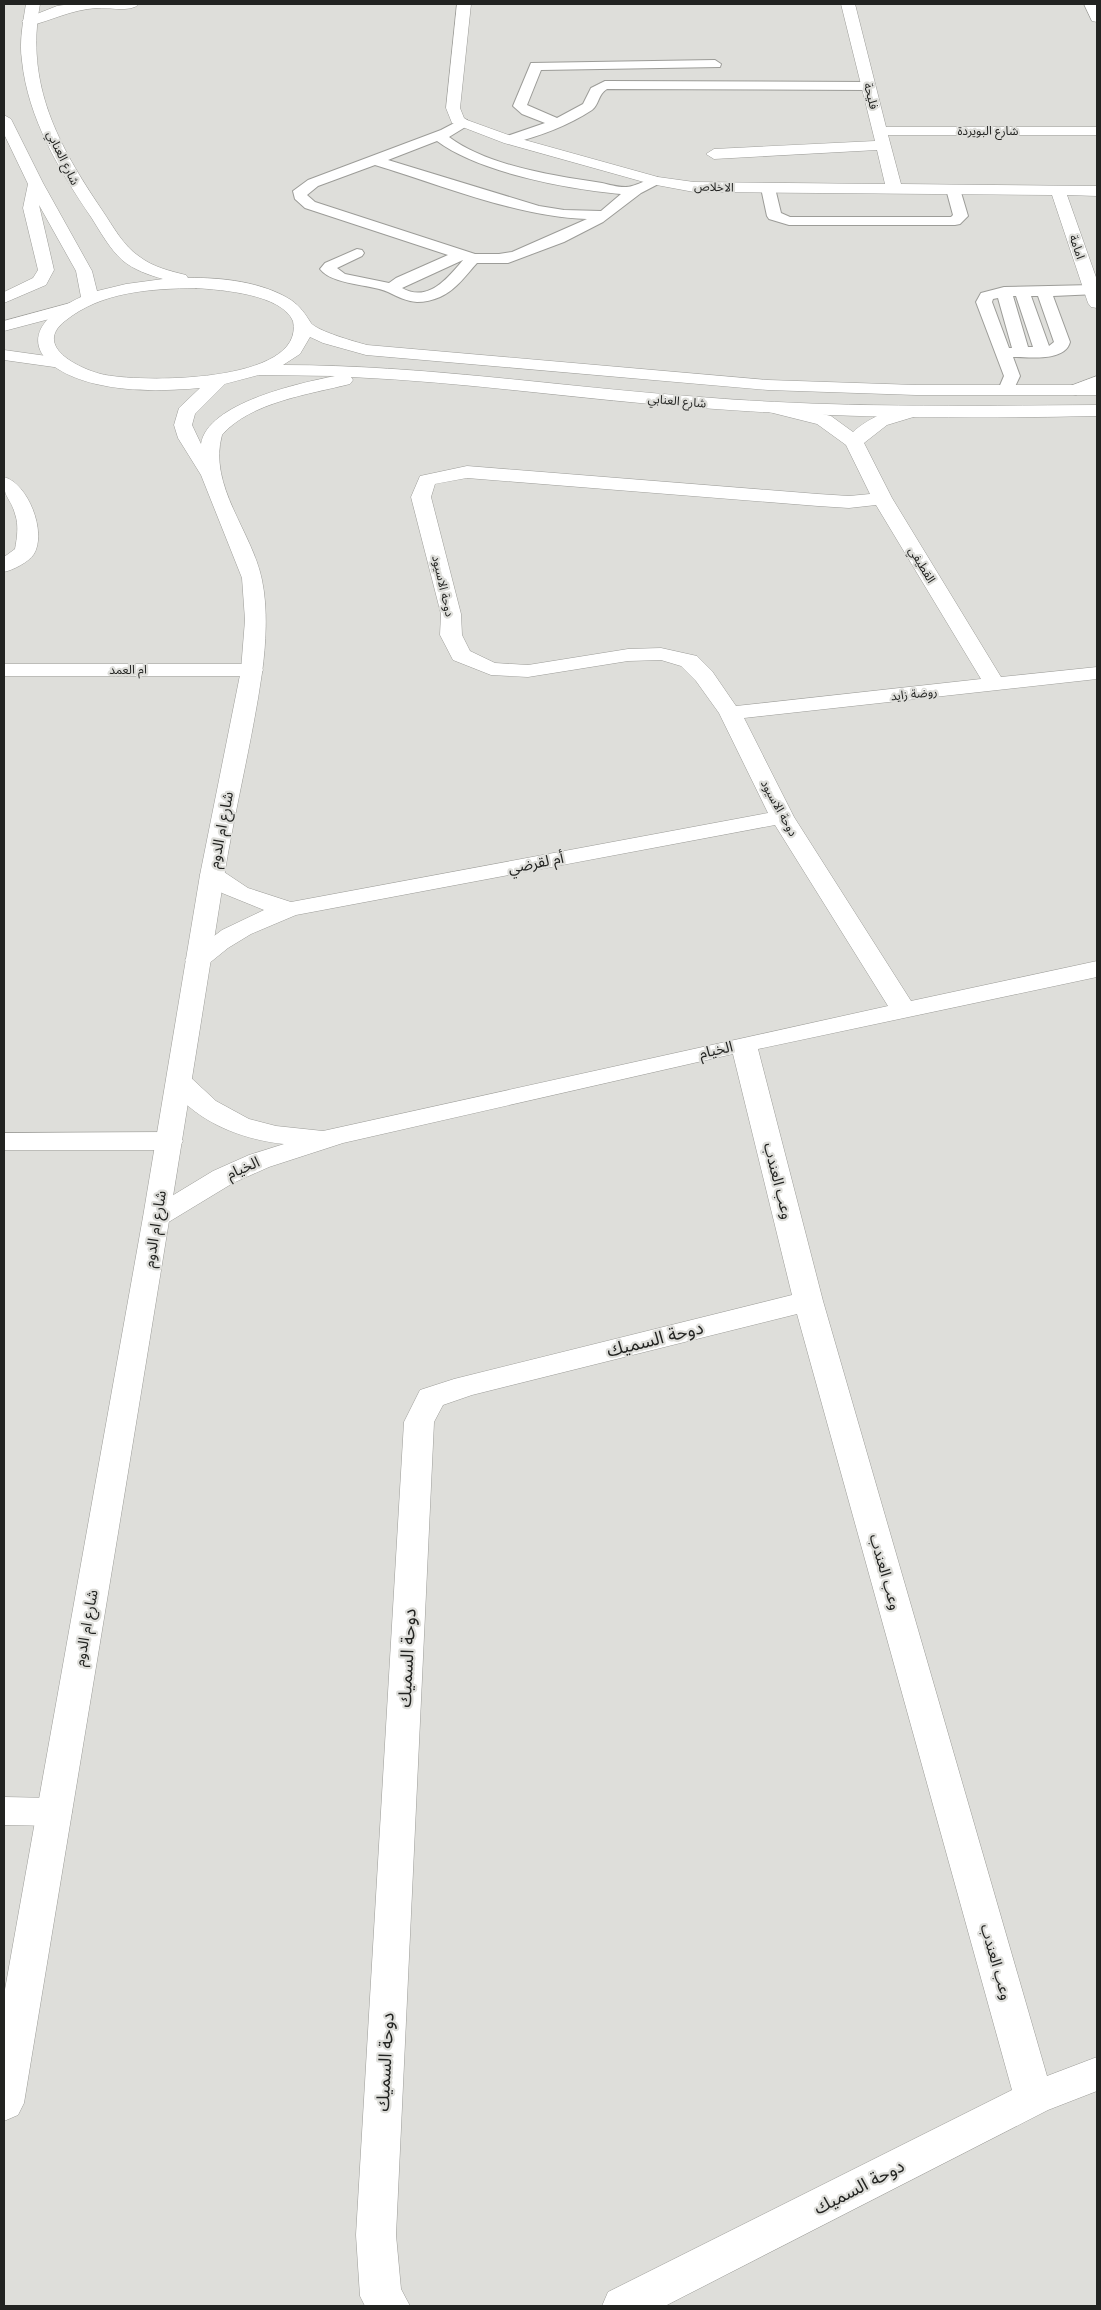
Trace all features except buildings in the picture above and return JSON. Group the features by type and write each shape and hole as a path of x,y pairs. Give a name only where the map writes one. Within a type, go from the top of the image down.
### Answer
{"street":[{"name":"شارع العنابي","path":"33,4 27,47 29,73 36,100 74,183 121,250 133,261 146,268 196,283"},
{"path":"89,4 132,4"},
{"path":"29,22 62,9 97,4"},
{"path":"462,123 457,120 453,108 464,4"},
{"name":"فليحة","path":"848,4 894,189"},
{"path":"1090,4 1097,18"},
{"path":"4,119 35,183 84,271 90,299"},
{"name":"الاخلاص","path":"462,123 510,140 657,181 694,187 1097,191"},
{"name":"شارع البويردة","path":"714,154 881,138 1097,131"},
{"path":"4,298 40,280 46,270 41,242 31,208 35,183"},
{"name":"امامة","path":"1058,191 1096,297"},
{"path":"4,326 70,308 90,299 140,287 196,283 224,285 272,296 288,305 300,315 304,327 300,342 290,352 259,370 218,380 158,386 128,384 94,377 61,363 4,355"},
{"path":"61,363 50,353 45,342 47,330 56,319 70,308"},
{"name":"شارع العنابي","path":"304,327 337,342 366,350 768,385 916,390 1097,390"},
{"name":"شارع العنابي","path":"259,370 341,370 692,402 767,407 914,411 1097,411"},
{"path":"211,475 210,440 212,434 224,420 234,414 327,383 412,376"},
{"name":"شارع ام الدوم","path":"4,2104 157,1217 212,875 252,670 255,620 252,578 211,475 187,438 183,425 186,412 218,380"},
{"path":"1076,390 1097,381"},
{"name":"القطيفي","path":"767,407 808,414 824,420 854,442 882,498 995,685"},
{"path":"854,442 869,426 891,417 914,411"},
{"name":"دوحة الاسيود","path":"882,498 849,502 466,472 427,480 421,497 451,614 451,635 461,655 491,669 528,671 562,664 628,655 660,654 689,661 704,676 730,713 782,817 903,1009"},
{"path":"4,483 15,493 28,517 28,537 24,552 4,566"},
{"name":"ام العمد","path":"4,670 252,670"},
{"name":"روضة زايد","path":"730,713 1097,673"},
{"name":"أم لقرضي","path":"198,960 216,944 238,929 291,909 782,817"},
{"name":"أم لقرضي","path":"212,875 229,888 250,898 291,909"},
{"name":"الخيام","path":"157,1217 189,1196 250,1165 297,1147 336,1136 903,1009 1097,971"},
{"name":"وعب العندب","path":"744,1044 808,1301 1034,2098"},
{"name":"الخيام","path":"179,1080 190,1095 206,1109 227,1120 251,1129 287,1135 336,1136"},
{"path":"4,1142 169,1141"},
{"name":"دوحة السميك","path":"389,2306 381,2296 376,2235 419,1422 431,1398 465,1386 808,1301"},
{"path":"4,1811 54,1812"},
{"name":"دوحة السميك","path":"623,2306 1034,2098 1097,2074"}],"lane":[{"path":"558,123 527,111 520,106 536,66 715,64"},
{"path":"510,140 558,123 589,106 592,94 596,89 605,85 868,86"},
{"path":"462,123 439,136 305,187 300,191 303,201 399,233 433,241 468,256 490,259 514,256 606,214 632,191 642,185 657,181"},
{"path":"439,136 459,151 534,174 583,187 632,191"},
{"path":"374,160 537,210 564,214 606,214"},
{"path":"332,176 351,182"},
{"path":"768,188 774,216 790,222 955,221 961,216 953,189"},
{"path":"375,244 399,233"},
{"path":"357,253 330,266 328,269 330,272 343,277 394,289 399,294 409,296 433,295 442,292 468,256"},
{"path":"394,289 395,285 401,281 468,256"},
{"path":"1006,390 1012,376 984,299 990,294 1004,292 1044,291 1096,297"},
{"path":"1004,353 1043,352 1057,349 1062,342 1044,291"},
{"path":"1004,292 1022,353"},
{"path":"1022,292 1043,352"}]}
